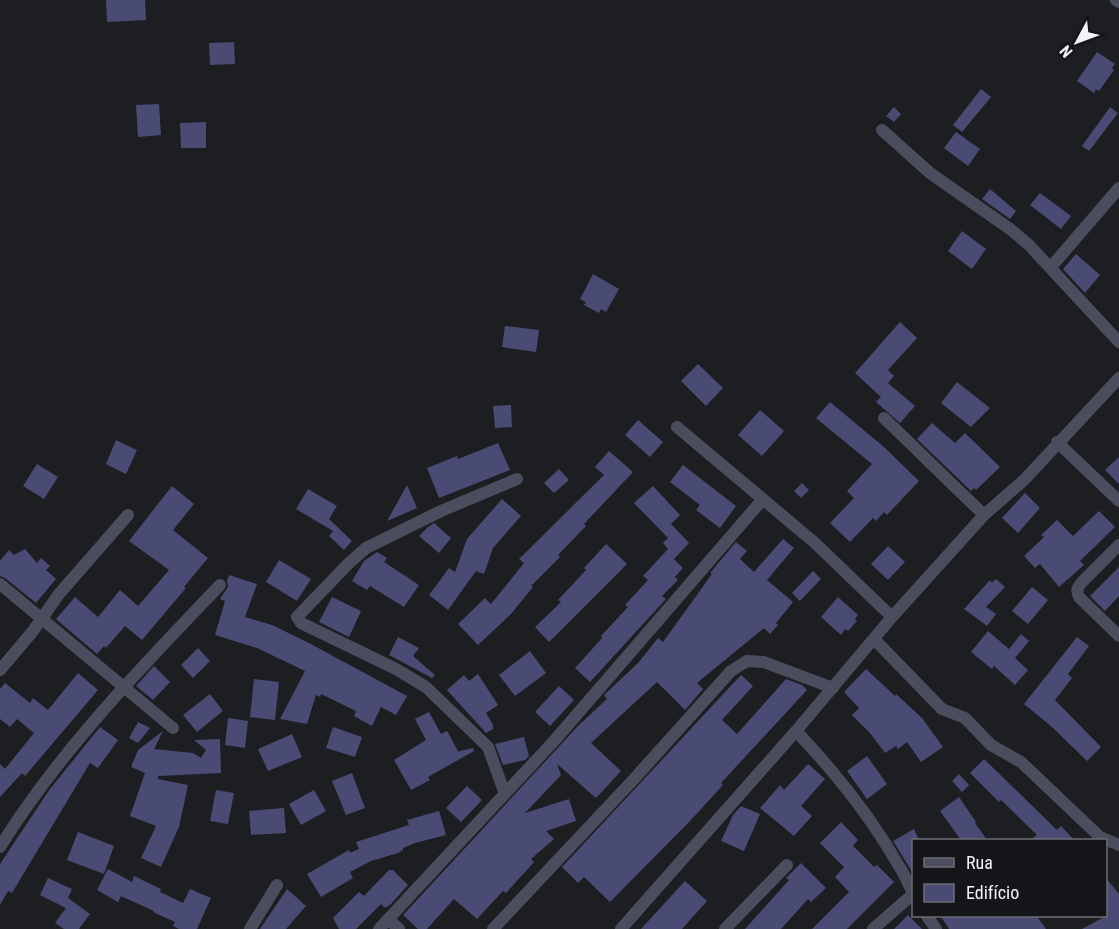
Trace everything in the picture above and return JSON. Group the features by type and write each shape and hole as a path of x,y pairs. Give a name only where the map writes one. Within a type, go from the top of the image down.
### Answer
{"street":[{"path":"882,130 930,173 1010,229 1050,267 1119,342"},
{"path":"1050,267 1119,188"},
{"path":"627,927 892,617 984,515 1025,478 1119,378"},
{"path":"884,418 984,515"},
{"path":"677,427 815,543 892,617"},
{"path":"1057,442 1119,501"},
{"path":"505,794 488,747 434,693 396,669 301,623 297,617 366,548 441,511 517,479"},
{"path":"379,929 554,741 763,499"},
{"path":"0,670 59,594 129,514"},
{"path":"1119,545 1077,588 1079,597 1119,636"},
{"path":"0,584 173,728"},
{"path":"0,847 58,762 123,686 220,585"},
{"path":"874,639 942,709 965,718 991,745 1021,762 1105,839"},
{"path":"493,929 731,671 747,661 764,662 832,688"},
{"path":"796,731 854,798 899,866 912,893"},
{"path":"725,929 787,866"},
{"path":"250,929 277,885"},
{"path":"873,929 912,896"},
{"path":"388,919 399,929"}],"building":[{"path":"106,0 145,0 146,20 107,22"},
{"path":"234,42 235,64 210,65 209,43"},
{"path":"1097,52 1115,64 1112,68 1114,70 1099,91 1096,89 1094,93 1077,81"},
{"path":"981,89 991,97 962,132 953,125"},
{"path":"159,104 161,135 138,137 136,105"},
{"path":"894,107 901,114 894,122 886,116"},
{"path":"1110,107 1118,113 1089,151 1082,146"},
{"path":"206,122 206,148 181,148 180,123"},
{"path":"956,132 980,149 968,166 944,148"},
{"path":"990,189 1016,211 1010,219 982,199"},
{"path":"1040,193 1071,216 1061,229 1030,205"},
{"path":"962,231 986,249 972,269 948,251"},
{"path":"1076,254 1100,275 1085,293 1063,269"},
{"path":"593,274 619,289 606,312 601,309 599,313 584,305 586,302 580,299"},
{"path":"900,322 917,338 888,370 894,376 888,383 915,406 900,423 876,402 881,397 855,373"},
{"path":"505,326 539,330 536,352 502,347"},
{"path":"698,364 723,388 706,406 681,381"},
{"path":"957,382 990,408 971,427 941,403"},
{"path":"830,402 884,447 919,481 887,515 884,512 876,521 873,518 850,542 830,523 854,498 847,491 872,464 816,418"},
{"path":"511,405 512,427 495,428 493,406"},
{"path":"760,410 784,431 762,456 738,435"},
{"path":"638,420 663,442 650,457 625,435"},
{"path":"932,423 955,443 965,433 1000,467 976,490 974,488 971,491 917,439"},
{"path":"116,440 137,450 126,474 106,464"},
{"path":"498,443 510,470 439,498 427,468 457,456 458,459"},
{"path":"609,451 633,472 584,524 586,526 531,586 533,587 511,614 478,645 458,624 485,598 491,604 524,563 519,559 604,475 595,467"},
{"path":"1119,457 1119,484 1105,470"},
{"path":"37,464 58,477 44,499 23,486"},
{"path":"683,465 736,506 720,528 696,510 700,505 670,482"},
{"path":"559,469 569,480 554,493 544,483"},
{"path":"802,483 809,490 801,498 794,491"},
{"path":"407,485 417,508 387,521"},
{"path":"172,486 194,504 173,530 208,558 142,640 125,626 106,648 104,646 97,654 56,619 75,597 98,617 120,590 138,606 169,570 129,541"},
{"path":"653,486 680,515 671,524 689,543 674,559 683,568 675,577 678,580 662,596 666,599 590,682 575,668 628,607 625,605 648,580 643,576 668,549 663,543 668,538 634,503"},
{"path":"308,489 337,506 329,519 352,541 344,550 329,536 333,531 296,509"},
{"path":"1025,493 1040,508 1018,533 1002,518"},
{"path":"502,499 521,516 493,548 484,574 476,571 448,610 429,595 449,568 455,572 467,539"},
{"path":"1099,511 1115,527 1080,561 1084,565 1059,587 1040,564 1035,568 1024,556 1044,537 1041,535 1057,520 1073,536"},
{"path":"434,523 451,538 439,553 419,536"},
{"path":"783,539 794,548 767,580 793,602 770,634 764,628 697,683 703,689 685,710 657,682 591,743 621,771 596,798 557,764 561,775 525,813 569,799 576,821 546,831 554,839 531,859 534,862 506,893 503,891 477,919 454,899 427,929 418,929 403,915 578,726 607,699 604,695 638,663 658,638 663,642 712,574 710,573 736,542 747,551 740,559 754,572"},
{"path":"606,544 627,564 549,642 535,627 561,602 558,600"},
{"path":"888,546 905,562 888,580 871,564"},
{"path":"25,549 37,563 41,558 50,566 46,570 56,579 36,603 0,576 0,561 9,550 14,555"},
{"path":"377,552 387,558 384,562 419,585 404,607 370,586 367,590 352,581 364,561"},
{"path":"279,560 311,579 297,601 266,582"},
{"path":"1119,567 1119,596 1105,611 1090,596"},
{"path":"813,571 821,579 800,601 792,593"},
{"path":"229,575 257,584 245,617 272,625 307,642 407,696 396,715 381,707 372,726 354,716 356,711 321,694 320,697 316,695 307,724 280,719 305,671 257,648 215,635 225,601 220,599 228,587"},
{"path":"996,579 1005,587 986,607 996,614 987,626 964,609 990,580 992,583"},
{"path":"1032,587 1048,600 1028,624 1012,611"},
{"path":"332,597 361,611 349,637 319,622"},
{"path":"838,597 858,615 855,619 857,621 848,631 845,629 841,635 821,617"},
{"path":"988,631 1009,649 1021,634 1029,641 1015,658 1028,670 1015,685 994,666 992,669 971,652"},
{"path":"398,637 419,648 413,656 435,675 432,678 389,655"},
{"path":"1077,637 1089,646 1068,674 1072,678 1055,700 1101,747 1087,761 1024,704"},
{"path":"198,648 210,661 193,678 181,665"},
{"path":"530,651 546,673 515,696 499,675"},
{"path":"154,666 170,682 153,700 136,686"},
{"path":"866,669 922,718 943,747 921,762 907,742 898,749 896,746 885,753 852,715 859,708 844,692"},
{"path":"78,673 98,690 25,776 22,773 0,797 0,764 5,769 34,733 17,719 10,727 0,719 0,689 5,683 30,703 33,698 48,710"},
{"path":"478,674 498,705 486,713 493,729 486,733 447,690 464,675 469,681"},
{"path":"741,675 753,686 722,720 737,734 786,679 802,685 807,690 721,783 723,785 690,821 610,902 584,877 578,883 562,867"},
{"path":"254,679 279,682 275,720 250,717"},
{"path":"559,686 574,700 550,726 535,712"},
{"path":"210,694 223,711 197,732 183,715"},
{"path":"429,712 441,734 447,731 458,751 456,752 473,748 474,751 428,777 430,780 411,790 394,760 426,740 415,719"},
{"path":"228,718 248,721 245,748 225,745"},
{"path":"138,722 150,728 138,743 129,738"},
{"path":"100,727 118,740 98,768 90,763 12,893 8,891 0,905 0,864 50,789"},
{"path":"333,727 362,737 355,757 326,748"},
{"path":"163,731 154,749 193,753 201,758 206,750 194,740 220,739 221,773 158,776 158,779 188,785 179,827 161,867 141,858 156,826 130,816 145,773 131,767 138,750"},
{"path":"292,734 302,757 268,771 258,749"},
{"path":"524,737 529,756 525,760 503,765 495,744"},
{"path":"867,756 887,784 867,799 847,771"},
{"path":"984,759 1057,830 1061,826 1073,839 1031,839 1037,835 970,773"},
{"path":"808,764 825,779 801,806 812,816 794,836 760,808 780,785 784,790"},
{"path":"352,773 365,808 346,815 332,781"},
{"path":"959,774 969,785 962,792 952,781"},
{"path":"467,786 482,800 461,822 446,808"},
{"path":"216,790 234,793 228,824 210,821"},
{"path":"314,790 326,811 301,825 289,804"},
{"path":"959,797 986,839 960,839 940,811"},
{"path":"741,806 760,814 744,851 721,841 733,815"},
{"path":"284,808 286,833 251,835 249,811"},
{"path":"439,811 446,835 415,843 398,853 371,861 350,872 353,878 321,897 307,874 349,850 350,853 359,849 356,842 409,825 407,820"},
{"path":"841,822 858,840 853,846 874,867 877,865 894,882 847,929 812,929 849,892 835,877 844,867 820,843"},
{"path":"914,829 919,839 912,839 912,872 893,841"},
{"path":"78,832 114,846 104,874 67,860"},
{"path":"801,863 826,888 811,902 808,899 781,929 745,929 789,880 786,878"},
{"path":"108,869 132,882 134,876 183,903 190,889 211,898 197,929 179,929 173,926 175,922 154,911 121,896 118,902 97,890"},
{"path":"389,870 393,870 408,885 391,904 385,908 381,904 356,929 339,929 333,918 359,892 364,896"},
{"path":"48,878 72,889 68,898 90,914 79,929 64,929 55,923 66,908 40,895"},
{"path":"1107,879 1119,894 1119,929 1082,929 1107,917"},
{"path":"685,881 707,901 682,929 641,929"},
{"path":"287,889 306,906 286,929 260,929"},
{"path":"908,915 922,929 894,929"},
{"path":"941,917 1037,917 1046,929 949,929"}]}
